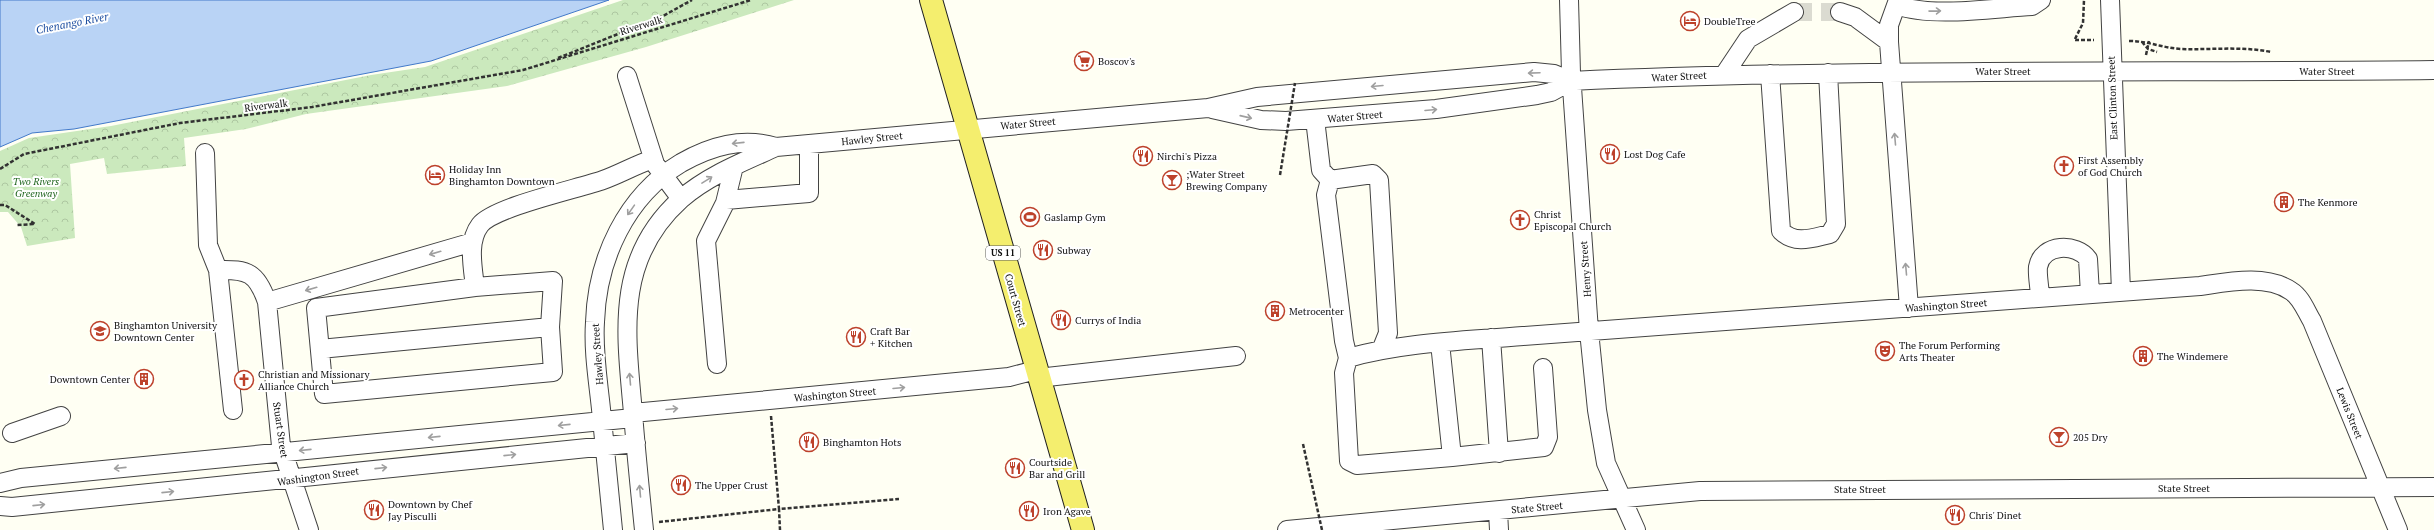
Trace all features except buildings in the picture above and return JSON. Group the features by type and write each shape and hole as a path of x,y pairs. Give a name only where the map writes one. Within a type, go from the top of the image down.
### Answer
{"main road":[{"name":"Court Street","path":"931,0 1037,374 1083,530"}],"street":[{"name":"Henry Street","path":"1569,0 1571,81 1589,331 1597,410 1606,463 1620,499 1636,530"},
{"path":"1909,308 1890,72 1889,25 1897,3 1912,11 2032,6 2041,0"},
{"name":"East Clinton Street","path":"2110,0 2121,292"},
{"path":"1724,75 1748,39 1794,12"},
{"path":"1840,12 1855,17 1889,42"},
{"name":"Water Street","path":"968,128 1208,108 1257,97 1534,72 1554,74 1571,81 1724,75 1890,72 2434,70"},
{"path":"1770,74 1781,231 1788,238 1799,241 1830,234 1836,224 1828,73"},
{"path":"628,76 653,159 681,200"},
{"name":"Water Street","path":"1208,108 1261,120 1319,119 1436,109 1537,95 1551,92 1571,81"},
{"path":"1399,84 1400,112"},
{"path":"1320,92 1320,170 1330,180"},
{"name":"Hawley Street","path":"643,527 626,332 631,282 635,266 651,234 681,200 712,178 734,166 776,148 968,128"},
{"name":"Hawley Street","path":"613,530 595,334 596,303 602,272 610,249 625,220 642,196 663,175 688,159 719,146 749,142 776,148"},
{"path":"726,200 809,193 809,144"},
{"path":"205,153 208,245 218,270 233,410"},
{"path":"474,287 473,242 481,224 495,214 603,180 629,167 653,159"},
{"path":"718,364 706,241 726,200 734,166"},
{"path":"1330,180 1372,174 1379,180 1388,334 1382,348"},
{"path":"1330,180 1326,195 1344,341 1348,358 1344,373 1349,461 1357,465 1538,450 1547,444 1543,368"},
{"path":"267,302 473,242"},
{"path":"2040,298 2038,266 2042,257 2052,251 2067,247 2077,249 2088,259 2090,294"},
{"name":"Stuart Street","path":"218,270 240,269 252,275 262,285 267,302 283,452 309,530"},
{"path":"553,281 550,327 553,372 324,394 316,308 474,287 553,281"},
{"name":"Washington Street","path":"1348,358 1382,348 1491,338 2121,292 2233,281 2277,284 2292,291 2299,298"},
{"name":"Lewis Street","path":"2299,298 2312,321 2398,530"},
{"path":"320,350 550,327"},
{"path":"1491,338 1499,453"},
{"path":"1440,343 1452,457"},
{"name":"Washington Street","path":"0,483 21,478 602,421 633,415 770,400 1236,356"},
{"path":"12,433 62,416"},
{"name":"Washington Street","path":"0,506 20,507 291,479 356,470 636,442"},
{"name":"State Street","path":"1287,530 1387,526 1498,511 1700,491 2434,487"},
{"path":"1498,511 1499,530"}],"path":[{"name":"Riverwalk","path":"537,66 663,16 692,0"},
{"name":"Riverwalk","path":"0,169 24,154 180,123 312,107 523,70 751,0"},
{"path":"2075,40 2082,29 2084,0"},
{"path":"2142,41 2181,49 2248,48 2279,53"},
{"path":"1280,175 1295,83"},
{"path":"0,205 4,205 35,224 17,225"},
{"path":"770,400 780,530"},
{"path":"1303,444 1332,528"},
{"path":"643,527 779,509 899,498"}],"green space":[{"name":"Two Rivers Greenway","path":"623,0 794,0 646,47 507,86 306,114 246,129 184,138 186,166 107,174 104,158 70,164 75,238 27,246 21,227 8,212 0,212 0,151 29,138 111,126 371,75 425,67"}],"water":[{"name":"Chenango River","path":"0,0 609,0 431,61 74,129 32,133 0,147"}],"tunnel":[{"path":"1794,12 1840,12"}],"place":[{"name":"DoubleTree","path":"1690,21"},
{"name":"Boscov's","path":"1084,61"},
{"name":"Lost Dog Cafe","path":"1610,154"},
{"name":"Nirchi's Pizza","path":"1143,156"},
{"name":"First Assembly of God Church","path":"2064,166"},
{"name":"Holiday Inn Binghamton Downtown","path":"435,175"},
{"name":";Water Street Brewing Company","path":"1172,180"},
{"name":"The Kenmore","path":"2284,202"},
{"name":"Gaslamp Gym","path":"1030,217"},
{"name":"Christ Episcopal Church","path":"1520,220"},
{"name":"Subway","path":"1043,250"},
{"name":"Metrocenter","path":"1275,311"},
{"name":"Currys of India","path":"1061,320"},
{"name":"Binghamton University Downtown Center","path":"100,331"},
{"name":"Craft Bar + Kitchen","path":"856,337"},
{"name":"The Forum Performing Arts Theater","path":"1885,351"},
{"name":"The Windemere","path":"2143,356"},
{"name":"Downtown Center","path":"144,379"},
{"name":"Christian and Missionary Alliance Church","path":"244,380"},
{"name":"205 Dry","path":"2059,437"},
{"name":"Binghamton Hots","path":"809,442"},
{"name":"Courtside Bar and Grill","path":"1015,468"},
{"name":"The Upper Crust","path":"681,485"},
{"name":"Downtown by Chef Jay Pisculli","path":"374,510"},
{"name":"Iron Agave","path":"1029,511"},
{"name":"Chris' Dinet","path":"1955,515"}]}
